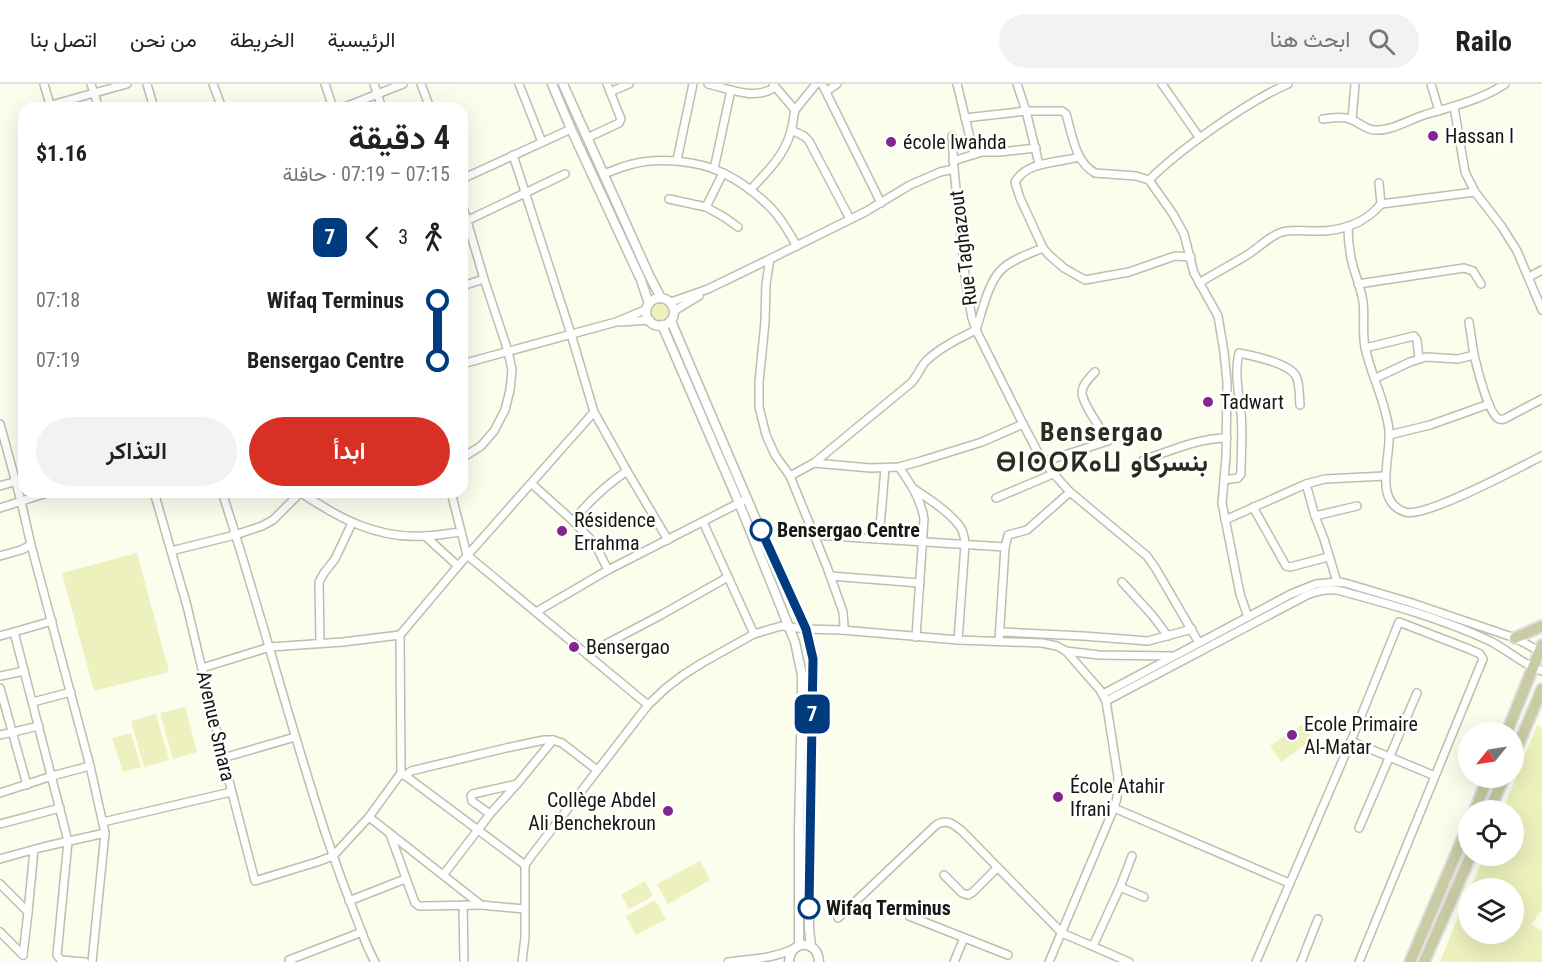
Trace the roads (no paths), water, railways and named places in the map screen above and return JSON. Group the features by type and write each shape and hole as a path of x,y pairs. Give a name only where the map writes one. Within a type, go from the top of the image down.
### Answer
{"main road":[{"path":"1515,638 1542,626"},
{"path":"1511,722 1537,670 1541,650"},
{"path":"1524,731 1542,689"},
{"path":"1410,962 1458,849"},
{"path":"1424,962 1466,866"}],"street":[{"path":"44,84 49,102"},
{"path":"91,84 97,102"},
{"path":"66,102 127,84"},
{"path":"147,84 152,102"},
{"path":"213,84 220,102"},
{"path":"325,84 331,102"},
{"path":"374,84 379,102"},
{"path":"357,102 403,84"},
{"path":"421,84 427,102"},
{"path":"519,84 542,142"},
{"path":"552,84 641,280 648,307"},
{"path":"563,84 649,275 661,298 672,307"},
{"path":"587,138 619,123 621,119 609,88 629,84"},
{"path":"677,160 693,84"},
{"path":"708,84 754,94 768,92 774,86 795,110"},
{"path":"750,190 767,172 784,148 790,135 795,110 816,84"},
{"path":"822,84 881,204"},
{"path":"827,91 837,84"},
{"path":"957,84 974,154"},
{"path":"1017,84 1040,164"},
{"path":"1162,84 1199,137"},
{"path":"1149,180 1199,137 1262,96 1288,84"},
{"path":"1352,120 1355,84"},
{"path":"1431,84 1439,111"},
{"path":"1323,119 1347,118 1371,130 1384,130 1454,107 1495,91 1505,84"},
{"path":"714,169 731,90"},
{"path":"1454,107 1465,172 1475,192 1517,251 1542,310"},
{"path":"965,118 1026,111 1064,112 1079,157 1089,170 1095,173 1136,176 1149,180 1181,228 1194,273 1218,316 1227,382 1227,438 1222,502 1240,594 1248,617"},
{"path":"468,176 571,129"},
{"path":"791,130 809,141 850,219"},
{"name":"Rue Taghazout","path":"952,136 966,285 976,330 1043,462 1070,492 1147,556 1199,643"},
{"path":"672,307 881,204 910,184 940,172 974,154 1035,147"},
{"path":"513,155 594,412 668,540"},
{"path":"1079,157 1040,164 1020,176 1015,182 1043,248 1049,255 1064,268 1085,280 1129,272 1175,256 1191,257"},
{"path":"603,174 635,163 677,160 714,169 750,190 771,208 785,225 797,246"},
{"path":"706,207 723,173"},
{"path":"468,221 565,174"},
{"path":"1199,283 1248,255 1281,232 1289,230 1329,231 1364,219 1374,213 1381,204 1379,183"},
{"path":"1381,204 1475,192"},
{"path":"669,199 706,207 738,227"},
{"path":"1348,226 1351,258 1363,299 1365,348 1386,412 1389,435 1385,476 1386,491 1391,504 1407,514 1426,511 1542,456"},
{"path":"468,231 508,351 512,370 505,410 494,431 481,446 468,454"},
{"path":"790,476 814,463 911,383 927,360 937,352 976,330 988,293 1000,270 1043,248"},
{"path":"770,260 766,284 759,407 766,435 775,455 790,476 830,576 843,612 842,630"},
{"path":"1358,284 1464,268 1473,271 1481,284"},
{"path":"1529,277 1542,270"},
{"path":"468,284 484,279"},
{"path":"661,298 654,299 646,313 654,324 662,325 671,321"},
{"path":"468,362 616,322 648,307"},
{"path":"672,307 671,321 775,563 806,629 811,650 813,666 809,928 811,946"},
{"path":"616,322 650,320"},
{"path":"1469,322 1482,386 1494,415 1498,419 1503,419 1542,399"},
{"path":"662,325 790,627 802,675 796,947 789,954 789,962"},
{"path":"1365,348 1414,336 1418,340 1419,359"},
{"path":"1224,352 1267,360 1291,370 1298,379 1300,405"},
{"path":"1224,480 1238,478 1241,474 1241,415 1237,366 1239,353"},
{"path":"1376,378 1419,359 1436,357 1458,359 1474,355"},
{"path":"1043,462 1108,441 1086,404 1082,392 1084,384 1095,372"},
{"path":"1389,435 1431,425 1489,404"},
{"path":"403,774 400,635 594,412"},
{"path":"0,424 3,446 18,476"},
{"path":"814,463 885,468 899,466 982,442 1023,424"},
{"path":"1143,460 1202,440 1227,438"},
{"path":"899,466 914,489 924,519 916,637"},
{"path":"879,539 885,468"},
{"path":"573,521 608,483 627,471"},
{"path":"996,498 1053,474"},
{"path":"1225,520 1306,484 1325,478 1385,476"},
{"path":"0,486 18,481"},
{"path":"532,484 595,544 608,570"},
{"path":"1306,484 1336,582"},
{"path":"914,489 932,500 961,528 965,545 957,640"},
{"path":"999,641 1005,547 1008,535 1027,530 1070,492"},
{"path":"21,498 105,833 92,962"},
{"path":"0,508 31,498"},
{"name":"Avenue Smara","path":"156,498 187,606 231,792 255,881 333,855"},
{"path":"224,498 270,646 295,737 333,855 369,952 375,962"},
{"path":"171,551 268,524 294,498"},
{"path":"310,498 352,523 380,532 424,536 461,532"},
{"path":"452,498 468,555 648,705"},
{"path":"536,612 608,570 748,499"},
{"path":"1315,516 1358,506"},
{"path":"1252,507 1286,566 1290,567 1328,557"},
{"path":"703,522 754,634"},
{"path":"320,643 319,582 335,559 352,523"},
{"path":"814,535 1005,547"},
{"path":"424,536 458,566"},
{"path":"0,556 31,545"},
{"path":"587,654 728,576"},
{"path":"830,576 920,583"},
{"path":"1122,582 1168,636"},
{"path":"1104,698 1174,656 1306,587 1316,584 1336,582 1409,602 1515,638 1541,650"},
{"path":"1104,698 1318,590 1337,590 1404,608 1493,642 1537,670"},
{"path":"1256,962 1351,741 1404,608"},
{"path":"0,636 52,621"},
{"path":"1359,962 1483,659 1480,654 1399,622"},
{"path":"522,962 525,937 525,865 648,705 682,675 754,634 781,626 957,640 1042,643 1057,646 1066,651 1099,656 1174,656"},
{"path":"1000,632 1148,640 1192,630"},
{"path":"14,632 68,841 56,952 61,960 85,962"},
{"path":"202,668 270,646 400,635"},
{"path":"1049,962 1117,798 1118,777 1104,698 1066,651"},
{"path":"0,676 24,671"},
{"path":"0,688 27,785"},
{"path":"33,702 71,692"},
{"path":"1359,828 1417,693"},
{"path":"0,735 39,726"},
{"path":"223,758 295,737"},
{"path":"333,855 369,817 403,774 411,771 544,740 562,743 597,770"},
{"path":"444,874 490,814 553,740"},
{"path":"1351,741 1435,776"},
{"path":"0,793 90,766"},
{"path":"403,774 525,865"},
{"path":"490,814 472,801 471,796 517,784"},
{"path":"103,822 231,792"},
{"path":"0,824 60,808"},
{"path":"1114,808 1289,883"},
{"path":"369,817 481,905"},
{"path":"838,918 936,825 948,822 963,832 1062,933 1129,962"},
{"path":"0,849 1,859 105,833"},
{"path":"390,834 412,898 419,906 481,905 524,909"},
{"path":"0,932 22,955 34,850"},
{"path":"1093,946 1132,856"},
{"path":"944,875 962,893 968,895 997,868"},
{"path":"349,901 405,879"},
{"path":"0,884 28,912"},
{"path":"1120,887 1144,897"},
{"path":"463,905 464,962"},
{"path":"909,916 1008,955"},
{"path":"1301,962 1318,920"},
{"path":"289,960 362,932"},
{"path":"954,962 964,938"},
{"path":"728,962 746,962 779,955 806,945 817,951 819,962"}],"place":[{"name":"Hassan I","path":"1433,136"},
{"name":"école lwahda","path":"891,142"},
{"name":"Tadwart","path":"1208,402"},
{"name":"Bensergao Centre","path":"761,530"},
{"name":"Résidence Errahma","path":"562,531"},
{"name":"Bensergao","path":"574,647"},
{"name":"Ecole Primaire Al-Matar","path":"1292,735"},
{"name":"École Atahir Ifrani","path":"1058,797"},
{"name":"Collège Abdel Ali Benchekroun","path":"668,811"},
{"name":"Wifaq Terminus","path":"809,908"}],"district":[{"name":"Bensergao ⴱⵏⵙⵔⴽⴰⵡ بنسركاو","path":"1102,447"}]}
